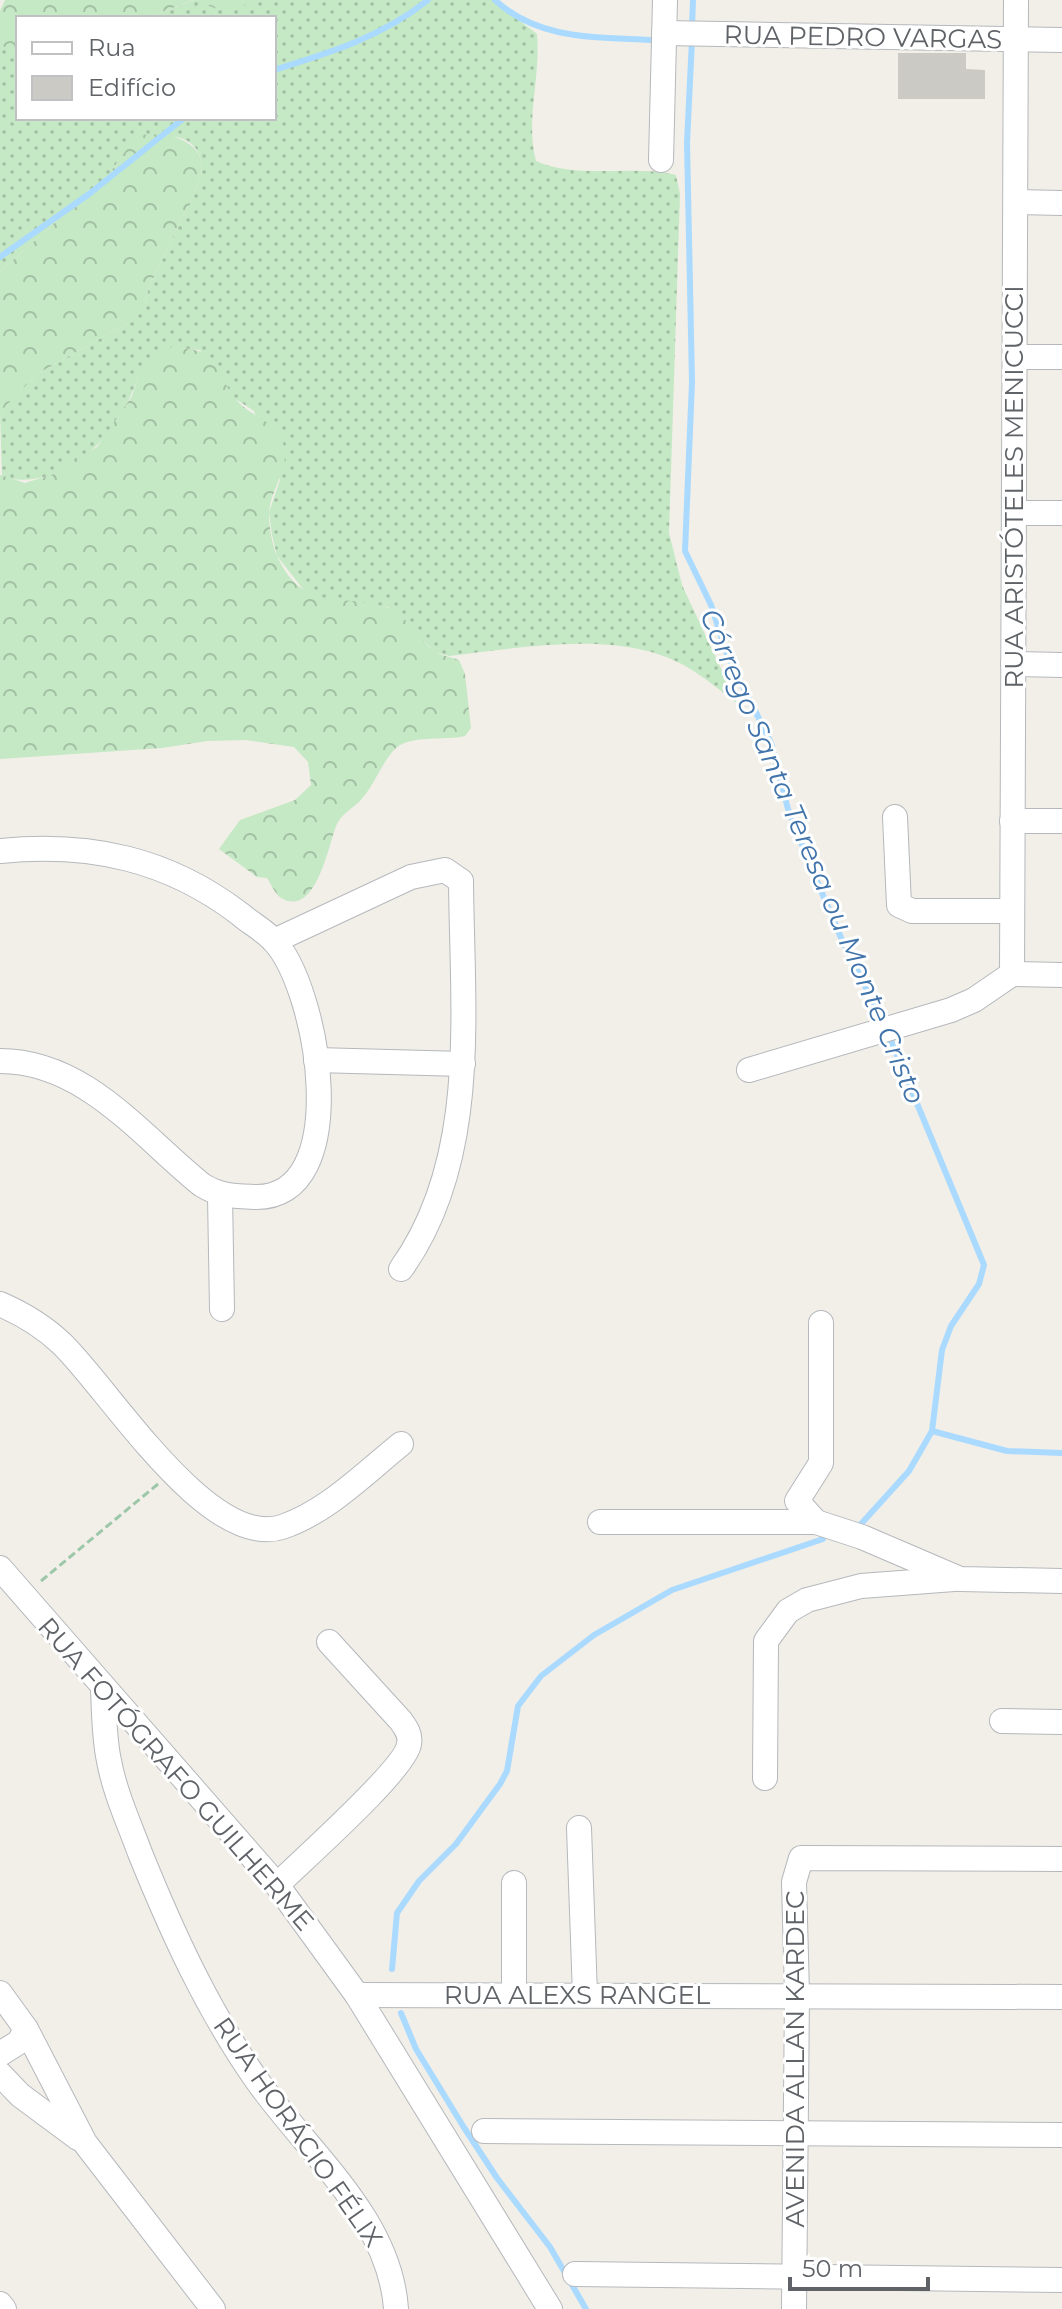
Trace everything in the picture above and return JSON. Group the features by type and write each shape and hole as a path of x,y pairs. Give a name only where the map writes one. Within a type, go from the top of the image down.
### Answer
{"street":[{"path":"661,160 683,33 665,0"},
{"name":"RUA ARISTÓTELES MENICUCCI","path":"1012,974 1016,0"},
{"name":"RUA PEDRO VARGAS","path":"683,33 1062,40"},
{"path":"1016,202 1062,203"},
{"path":"1015,357 1062,357"},
{"path":"1014,513 1062,513"},
{"path":"1013,664 1062,665"},
{"path":"895,817 899,905 912,911 1011,911"},
{"path":"1012,821 1062,821"},
{"path":"0,851 101,852 159,866 205,887 274,941 293,974 305,1004 316,1060 317,1129 305,1174 287,1192 271,1198 220,1196 191,1177 108,1102 79,1082 40,1065 0,1061"},
{"path":"274,941 411,877 445,870 461,881 463,1064 450,1155 440,1194 418,1244 401,1269"},
{"path":"749,1070 974,1000 1012,974 1062,975"},
{"path":"316,1060 463,1064"},
{"path":"220,1196 222,1309"},
{"path":"0,1304 23,1314 61,1343 130,1429 223,1515 265,1529 281,1527 325,1505 401,1444"},
{"path":"816,1522 797,1501 821,1463 821,1323"},
{"path":"600,1522 816,1522 862,1537 960,1579"},
{"name":"RUA FOTÓGRAFO GUILHERME","path":"0,1568 277,1885 357,1995 550,2309"},
{"path":"765,1778 766,1641 788,1611 807,1600 861,1586 960,1579 1062,1581"},
{"path":"277,1885 395,1769 410,1745 401,1721 329,1642"},
{"name":"RUA HORÁCIO FÉLIX","path":"103,1688 112,1773 173,1937 256,2080 355,2206 383,2253 395,2289 396,2309"},
{"path":"1002,1721 1062,1722"},
{"path":"579,1828 585,1995"},
{"name":"AVENIDA ALLAN KARDEC","path":"794,2309 797,1994 794,1882 801,1858 1062,1859"},
{"path":"514,1883 514,1995"},
{"path":"0,1994 26,2029 85,2143 213,2309"},
{"name":"RUA ALEXS RANGEL","path":"357,1995 1062,1997"},
{"path":"0,2054 19,2042 26,2029"},
{"path":"10,2098 40,2060"},
{"path":"0,2074 10,2098 85,2143"},
{"path":"484,2131 1062,2135"},
{"path":"575,2274 1062,2280"},
{"path":"0,2304 4,2309"}],"path":[{"path":"24,1596 173,1472"}],"green space":[{"path":"5,0 193,0 152,16 16,16 15,51 0,45 0,11"},
{"path":"193,0 253,0 235,9 222,10"},
{"path":"194,0 228,10 253,0 492,0 537,34 532,130 536,161 570,170 676,175 680,194 669,533 682,585 737,703 687,667 661,655 602,644 570,644 449,656 435,652 388,607 321,599 307,594 277,556 269,512 280,480 254,411 234,398 200,350 181,348 138,376 119,418 88,454 69,467 48,476 26,480 2,477 0,412 37,374 133,320 146,306 148,289 201,178 201,163 198,152 184,139 162,135 137,136 109,174 0,272 0,45 16,49 16,120 276,120 276,16 152,16"},
{"path":"168,134 195,149 201,160 201,178 148,289 146,306 133,320 37,374 0,412 0,272 109,174 137,135"},
{"path":"177,342 182,348 195,350 212,359 235,398 272,427 283,443 285,460 270,506 269,519 275,552 287,574 299,586 324,598 369,603 393,610 430,647 459,660 465,674 471,728 465,736 418,740 394,750 364,796 339,820 320,875 312,888 304,898 293,902 281,898 267,878 257,877 219,849 240,820 295,800 311,785 308,762 294,747 246,740 207,741 162,748 0,759 0,475 25,483 54,474 97,447 132,396 138,376"}],"building":[{"path":"898,53 966,53 966,69 985,70 985,99 898,99"}],"waterway":[{"path":"276,69 374,34 428,0"},
{"path":"495,0 530,23 548,29 588,37 650,40"},
{"name":"Córrego Santa Teresa ou Monte Cristo","path":"692,28 693,0"},
{"name":"Córrego Santa Teresa ou Monte Cristo","path":"692,40 687,143 692,382 685,551 711,605 727,654 771,743 788,809 808,860 842,940 883,1022"},
{"path":"0,257 89,194 182,120"},
{"name":"Córrego Santa Teresa ou Monte Cristo","path":"861,1524 909,1471 932,1431 942,1350 951,1326 979,1284 984,1265 889,1036"},
{"path":"932,1431 1007,1451 1062,1453"},
{"name":"Córrego Santa Teresa ou Monte Cristo","path":"392,1969 397,1913 419,1881 456,1844 500,1784 507,1771 518,1706 541,1676 594,1635 672,1590 823,1539"},
{"name":"Córrego Santa Teresa ou Monte Cristo","path":"401,2013 416,2049 463,2126 497,2178 550,2247 586,2309"}]}
